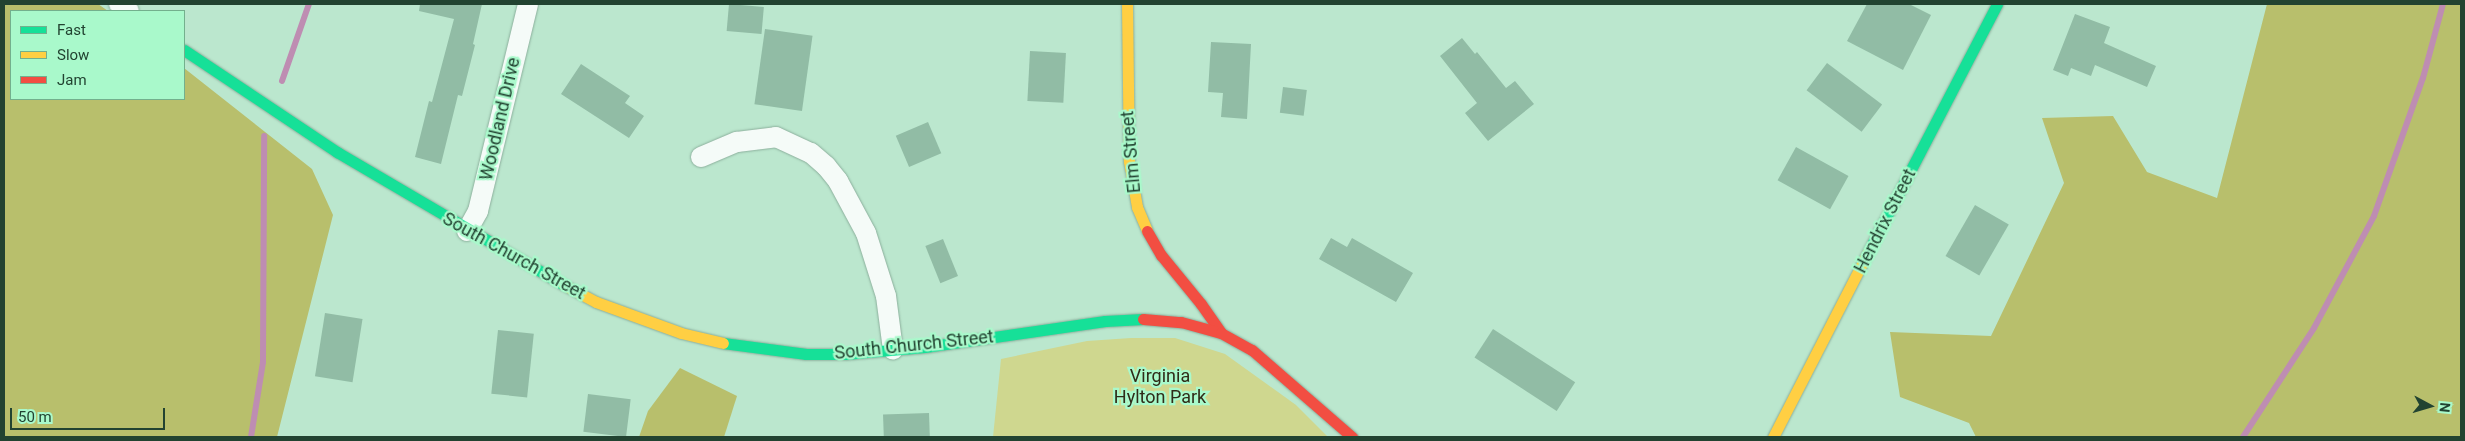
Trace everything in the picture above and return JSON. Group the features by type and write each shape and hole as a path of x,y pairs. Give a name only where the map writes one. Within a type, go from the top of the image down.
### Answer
{"street":[{"name":"Woodland Drive","path":"467,231 478,211 528,4"},
{"name":"Elm Street","path":"1127,4 1129,161 1136,207 1150,239 1221,333"},
{"name":"Hendrix Street","path":"1773,437 1997,4"},
{"name":"South Church Street","path":"185,51 337,152 467,231 596,302 681,333 722,344 806,354 894,350 1106,321 1138,319 1181,322 1221,333 1252,350 1352,437"},
{"path":"702,157 737,142 776,138 811,153 826,166 838,181 866,233 886,296 894,350"}],"green space":[{"path":"4,4 98,4 107,10 10,10 10,100 185,100 185,69 312,169 333,215 277,437 4,437"},
{"path":"2267,4 2461,4 2461,437 1976,437 1969,423 1900,397 1890,332 1991,336 2064,183 2042,118 2113,116 2147,172 2217,198"},
{"name":"Virginia Hylton Park","path":"1175,338 1225,354 1296,405 1328,437 993,437 1001,359 1087,341"},
{"path":"680,368 737,396 724,437 639,437 648,411"}],"building":[{"path":"420,4 482,4 473,44 475,45 462,96 458,95 441,164 415,157 429,101 432,102 454,19 419,11"},
{"path":"729,4 764,7 762,34 727,31"},
{"path":"1867,4 1909,4 1931,15 1903,70 1847,41"},
{"path":"2075,14 2110,27 2104,43 2156,66 2147,87 2095,65 2091,76 2071,68 2068,76 2053,70"},
{"path":"765,29 813,36 802,111 754,104"},
{"path":"1462,38 1475,54 1477,52 1506,88 1515,81 1534,104 1488,141 1465,113 1477,103 1440,56"},
{"path":"1211,42 1251,44 1247,119 1221,117 1223,93 1208,92"},
{"path":"1030,51 1066,53 1063,103 1027,101"},
{"path":"1827,63 1882,105 1862,132 1807,90"},
{"path":"581,64 630,96 625,103 644,116 629,138 561,94"},
{"path":"1283,87 1307,90 1304,116 1280,113"},
{"path":"928,122 941,153 909,167 896,136"},
{"path":"1796,147 1848,176 1830,209 1778,180"},
{"path":"1975,205 2009,224 1979,276 1946,256"},
{"path":"1331,238 1347,247 1352,238 1413,273 1396,302 1319,259"},
{"path":"943,239 958,276 940,283 925,246"},
{"path":"325,313 363,319 353,382 315,376"},
{"path":"1493,329 1575,382 1557,411 1474,358"},
{"path":"498,330 534,334 527,397 491,394"},
{"path":"588,394 631,399 626,437 583,432"},
{"path":"929,413 930,437 884,437 883,415"}],"waterway":[{"path":"282,81 309,4"},
{"path":"2243,437 2314,328 2374,216 2423,78 2443,4"},
{"path":"251,437 263,362 264,136"}],"traffic: fast":[{"path":"1869,250 1997,4"},
{"path":"185,51 337,152 564,285"},
{"path":"723,343 806,354 845,354 925,347 1105,321 1143,319"}],"traffic: slow":[{"path":"1127,4 1129,161 1137,207 1147,231"},
{"path":"1773,437 1869,250"},
{"path":"564,285 596,302 681,333 723,343"}],"traffic: jam":[{"path":"1147,231 1161,255 1201,304 1221,333"},
{"path":"1143,319 1181,322 1221,333 1252,350 1352,437"}]}
